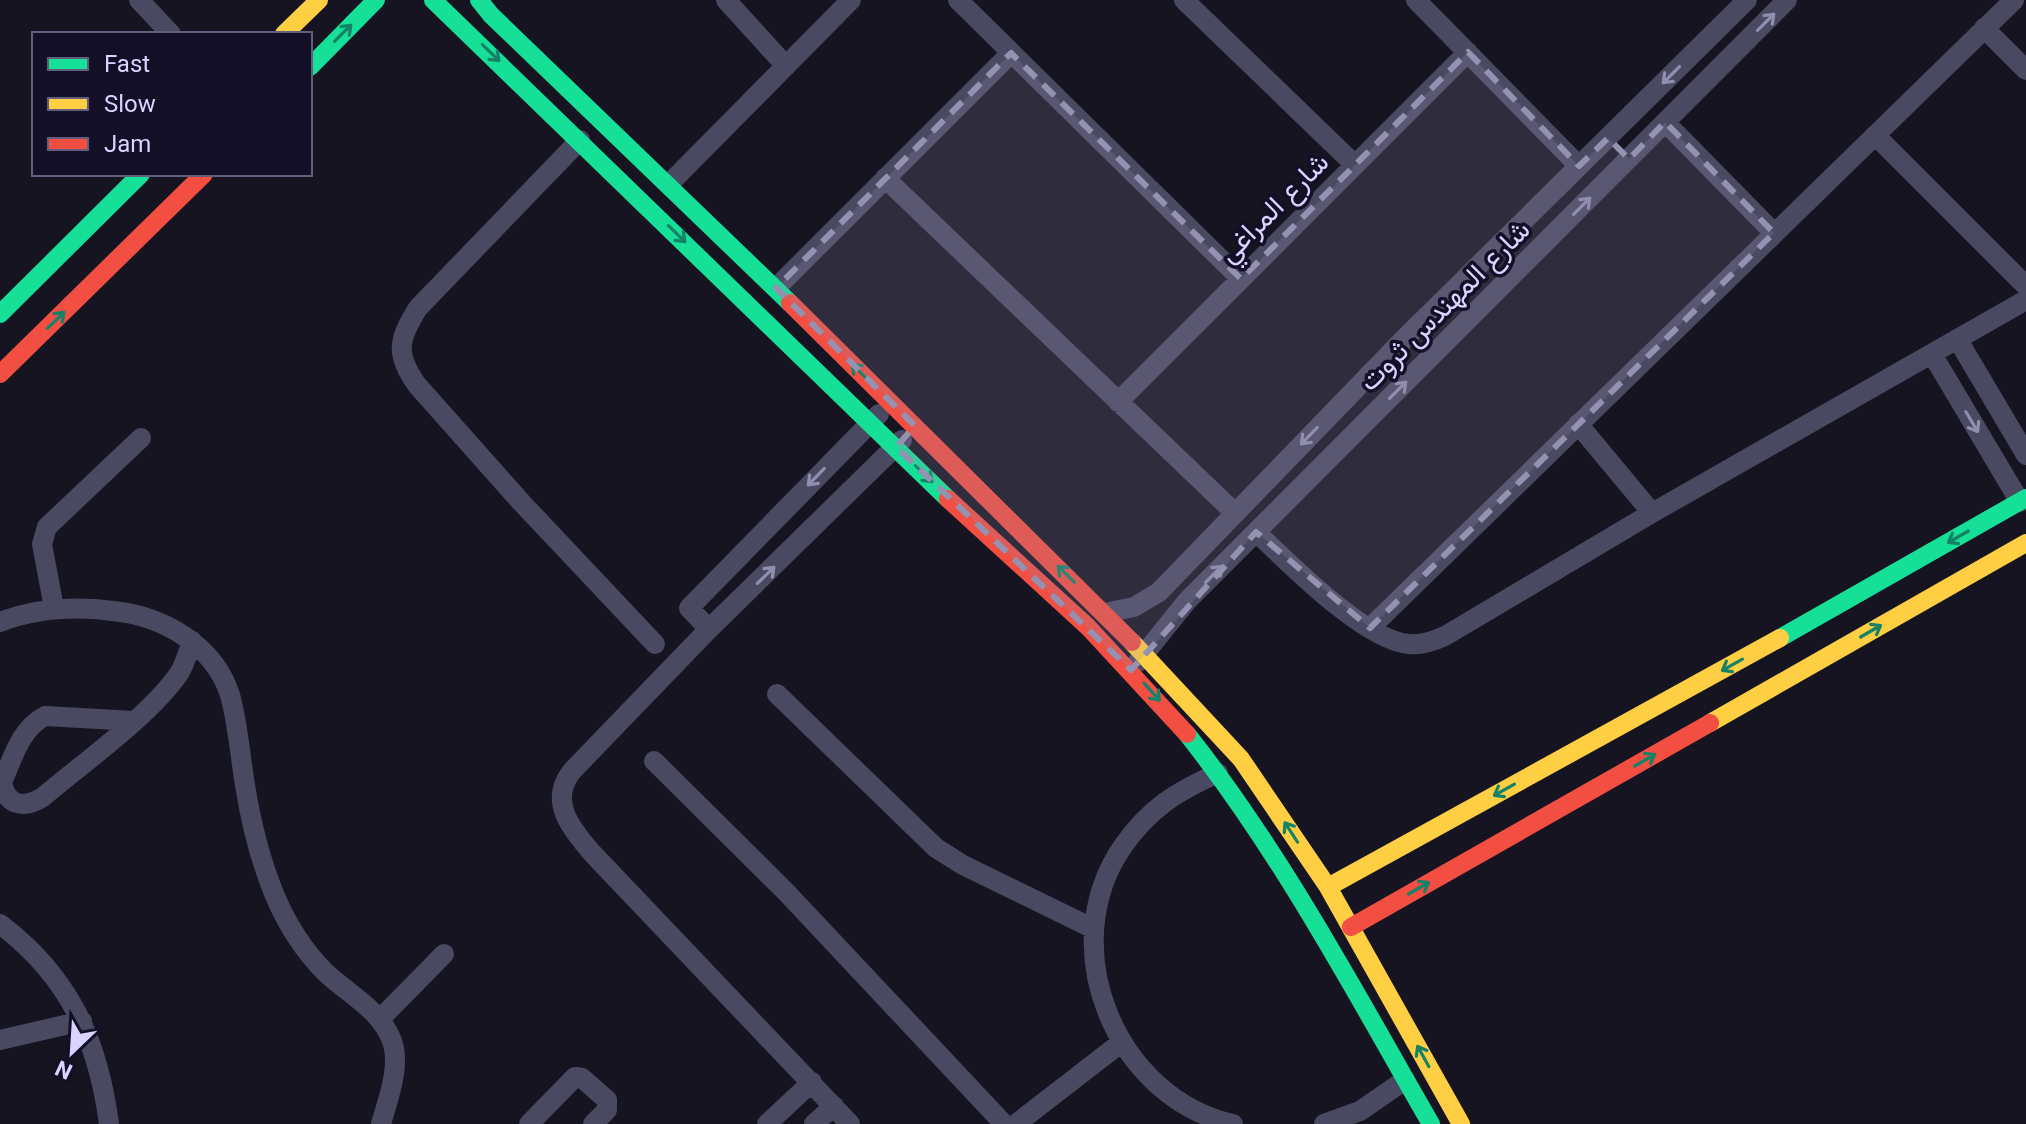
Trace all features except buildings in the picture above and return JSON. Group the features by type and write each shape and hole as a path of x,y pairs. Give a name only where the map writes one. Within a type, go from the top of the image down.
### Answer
{"street":[{"path":"139,0 169,32"},
{"path":"286,32 319,0"},
{"path":"312,65 376,0"},
{"path":"433,0 1131,670 1173,716 1218,773 1327,944 1431,1124"},
{"path":"479,0 1105,613 1241,759 1328,887 1461,1124"},
{"path":"726,0 786,66"},
{"path":"669,184 851,0"},
{"path":"958,0 1241,279"},
{"path":"1184,0 1355,165"},
{"path":"1416,0 1579,166"},
{"name":"شارع المهندس ثروت","path":"1105,613 1134,607 1159,592 1402,341 1747,0"},
{"name":"شارع المهندس ثروت","path":"1131,670 1178,612 1256,532 1787,0"},
{"path":"1370,628 2014,0"},
{"path":"1984,28 2026,70"},
{"name":"شارع المراغي","path":"1118,402 1468,52"},
{"path":"776,288 1011,53"},
{"path":"1665,122 1774,233"},
{"path":"1875,135 2026,286"},
{"path":"1608,138 1629,159"},
{"path":"580,140 418,308 401,344 403,365 417,385 521,502 655,644"},
{"path":"0,374 107,240 140,176"},
{"path":"0,314 201,176"},
{"path":"885,178 1235,513"},
{"path":"1256,532 1319,590 1370,628 1407,644 1427,644 2026,300"},
{"path":"1958,340 2026,455"},
{"path":"1328,887 1799,628 2023,500 1932,354"},
{"path":"709,629 689,608 891,402"},
{"path":"1578,424 1652,513"},
{"path":"850,1124 593,854 571,827 560,802 565,780 572,771 709,629 915,426"},
{"path":"54,608 42,544 47,527 141,438"},
{"path":"1351,927 2026,543"},
{"path":"1159,592 1178,612"},
{"path":"0,622 54,608 128,612 162,623 192,641 216,667 229,693 257,848 288,923 325,972 380,1019 392,1041 395,1060 381,1124"},
{"path":"134,721 45,716 27,729 2,782 4,792 16,804 34,802 134,721 180,673 192,641"},
{"path":"777,694 936,848 963,865 1094,929"},
{"path":"654,761 787,893 1004,1124"},
{"path":"1218,773 1179,790 1147,816 1130,837 1108,873 1094,929 1097,979 1103,1004 1122,1042 1141,1069 1180,1102 1202,1114 1233,1124"},
{"path":"0,924 43,961 65,990 82,1021 97,1059 109,1124"},
{"path":"380,1019 444,954"},
{"path":"0,1040 82,1021"},
{"path":"1016,1124 1122,1042"},
{"path":"529,1124 575,1077 582,1078 607,1100 607,1110 593,1124"},
{"path":"1324,1124 1360,1111 1405,1080"},
{"path":"767,1124 812,1082"},
{"path":"814,1124 834,1106"}],"highlighted area":[{"path":"1468,52 1579,166 1608,138 1629,159 1665,122 1774,233 1370,628 1256,532 1131,670 896,447 915,426 776,288 1011,53 1241,279"}],"traffic: fast":[{"path":"312,65 376,0"},
{"path":"433,0 948,499"},
{"path":"479,0 790,303"},
{"path":"0,314 139,176"},
{"path":"1780,638 2026,498"},
{"path":"1187,734 1286,875 1431,1124"}],"traffic: slow":[{"path":"286,32 319,0"},
{"path":"1710,723 2026,543"},
{"path":"1328,887 1780,638"},
{"path":"1132,642 1241,759 1328,887 1461,1124"}],"traffic: jam":[{"path":"0,374 202,176"},
{"path":"790,303 1132,642"},
{"path":"948,499 1088,627 1187,734"},
{"path":"1351,927 1710,723"}]}
